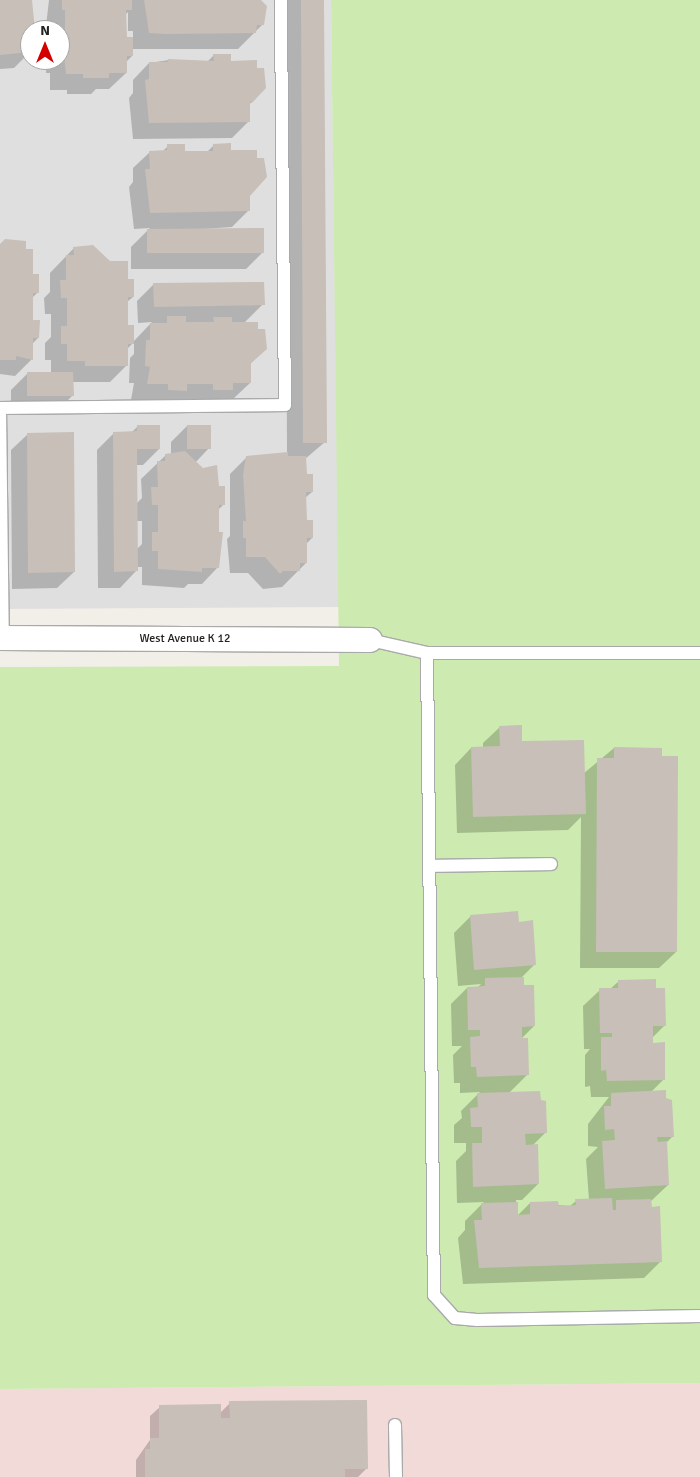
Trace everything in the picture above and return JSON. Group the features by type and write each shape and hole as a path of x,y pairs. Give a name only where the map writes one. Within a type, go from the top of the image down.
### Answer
{"street":[{"name":"West Avenue K 12","path":"2,638 370,640"}],"lane":[{"path":"2,638 0,408 285,405 281,0"},
{"path":"370,640 427,653 700,653"},
{"path":"427,653 434,1295 455,1318 700,1316"},
{"path":"430,866 551,864"},
{"path":"395,1425 396,1477"}],"shaded area":[{"path":"0,0 331,0 339,607 0,609"},
{"path":"700,1383 700,1477 0,1477 0,1389"}],"green space":[{"path":"331,0 700,0 700,1383 0,1389 0,667 339,666"}],"building":[{"path":"0,0 32,0 34,20 20,20 20,53 0,55"},
{"path":"62,0 132,0 132,10 126,10 127,37 133,37 133,56 127,56 127,73 109,73 109,78 83,78 83,74 66,74 66,70 70,70 70,20 65,20 65,10 62,10"},
{"path":"144,0 261,0 267,6 264,25 257,25 256,33 165,34 149,33"},
{"path":"301,0 324,0 327,443 303,443"},
{"path":"213,54 231,54 231,61 257,60 257,68 264,68 266,88 252,103 250,101 250,122 149,123 145,80 149,79 149,62 168,62 168,59 214,61"},
{"path":"231,143 231,150 257,150 257,158 264,158 267,177 250,196 250,211 150,213 145,169 150,169 149,151 167,150 167,144 185,144 185,151 213,151 213,144"},
{"path":"264,228 264,253 147,253 147,229"},
{"path":"5,239 26,241 26,249 33,249 33,274 39,274 39,293 33,293 33,320 40,320 39,338 33,338 33,360 16,356 16,360 0,360 0,244"},
{"path":"93,245 110,261 128,261 128,279 134,279 134,297 128,297 128,325 134,325 134,344 128,344 128,366 85,366 85,361 67,361 67,344 61,344 61,326 67,326 67,298 61,298 60,280 66,280 66,255 74,255 73,247"},
{"path":"264,282 265,305 154,307 153,283"},
{"path":"167,316 186,316 186,322 214,322 213,317 232,317 232,322 258,322 258,329 265,329 267,349 251,363 251,383 233,383 233,390 213,390 213,384 187,384 187,391 168,390 168,384 147,384 150,367 145,366 146,340 150,340 150,323 167,323"},
{"path":"27,372 73,372 74,396 27,396"},
{"path":"137,425 160,425 160,449 137,449 138,571 114,572 113,432 137,431"},
{"path":"187,425 211,425 211,449 187,449"},
{"path":"74,432 75,572 28,573 27,433"},
{"path":"185,451 203,468 217,465 219,486 225,486 225,505 219,505 219,532 223,532 219,568 202,568 202,572 158,569 158,551 152,551 152,532 158,532 158,505 152,505 151,487 158,487 157,461 165,461 165,454"},
{"path":"288,452 288,456 306,456 307,474 313,474 313,492 306,492 307,520 313,520 313,538 307,538 307,563 300,563 300,571 283,571 280,574 265,557 246,557 246,538 243,538 243,521 246,521 243,475 246,456"},
{"path":"522,725 522,741 584,740 586,814 473,817 471,747 500,746 499,726"},
{"path":"614,747 662,748 662,756 678,756 677,952 596,952 597,758 614,758"},
{"path":"518,911 519,922 533,920 536,965 474,970 470,915"},
{"path":"524,977 524,985 534,985 535,1026 522,1027 522,1038 528,1038 529,1075 477,1077 476,1067 471,1067 470,1037 480,1036 480,1030 468,1030 467,987 485,986 485,978"},
{"path":"656,979 656,988 665,988 666,1026 653,1026 653,1043 665,1042 665,1080 607,1081 606,1070 601,1071 601,1037 612,1037 612,1033 600,1033 599,988 618,988 618,980"},
{"path":"666,1090 666,1098 672,1100 674,1137 657,1137 658,1142 667,1141 669,1185 605,1189 602,1141 615,1140 614,1129 605,1130 604,1106 611,1106 611,1093"},
{"path":"540,1091 541,1100 546,1101 547,1133 525,1134 526,1145 538,1144 539,1184 473,1187 472,1143 482,1143 482,1127 471,1127 470,1108 478,1107 477,1093"},
{"path":"612,1198 613,1210 616,1210 616,1200 651,1199 652,1207 660,1206 662,1262 479,1268 474,1220 482,1220 481,1203 518,1202 518,1215 530,1214 530,1202 558,1201 559,1206 576,1205 575,1199"},
{"path":"367,1400 368,1469 345,1469 345,1477 145,1477 145,1449 150,1449 150,1438 159,1438 159,1405 221,1404 221,1418 230,1418 229,1401"}]}
